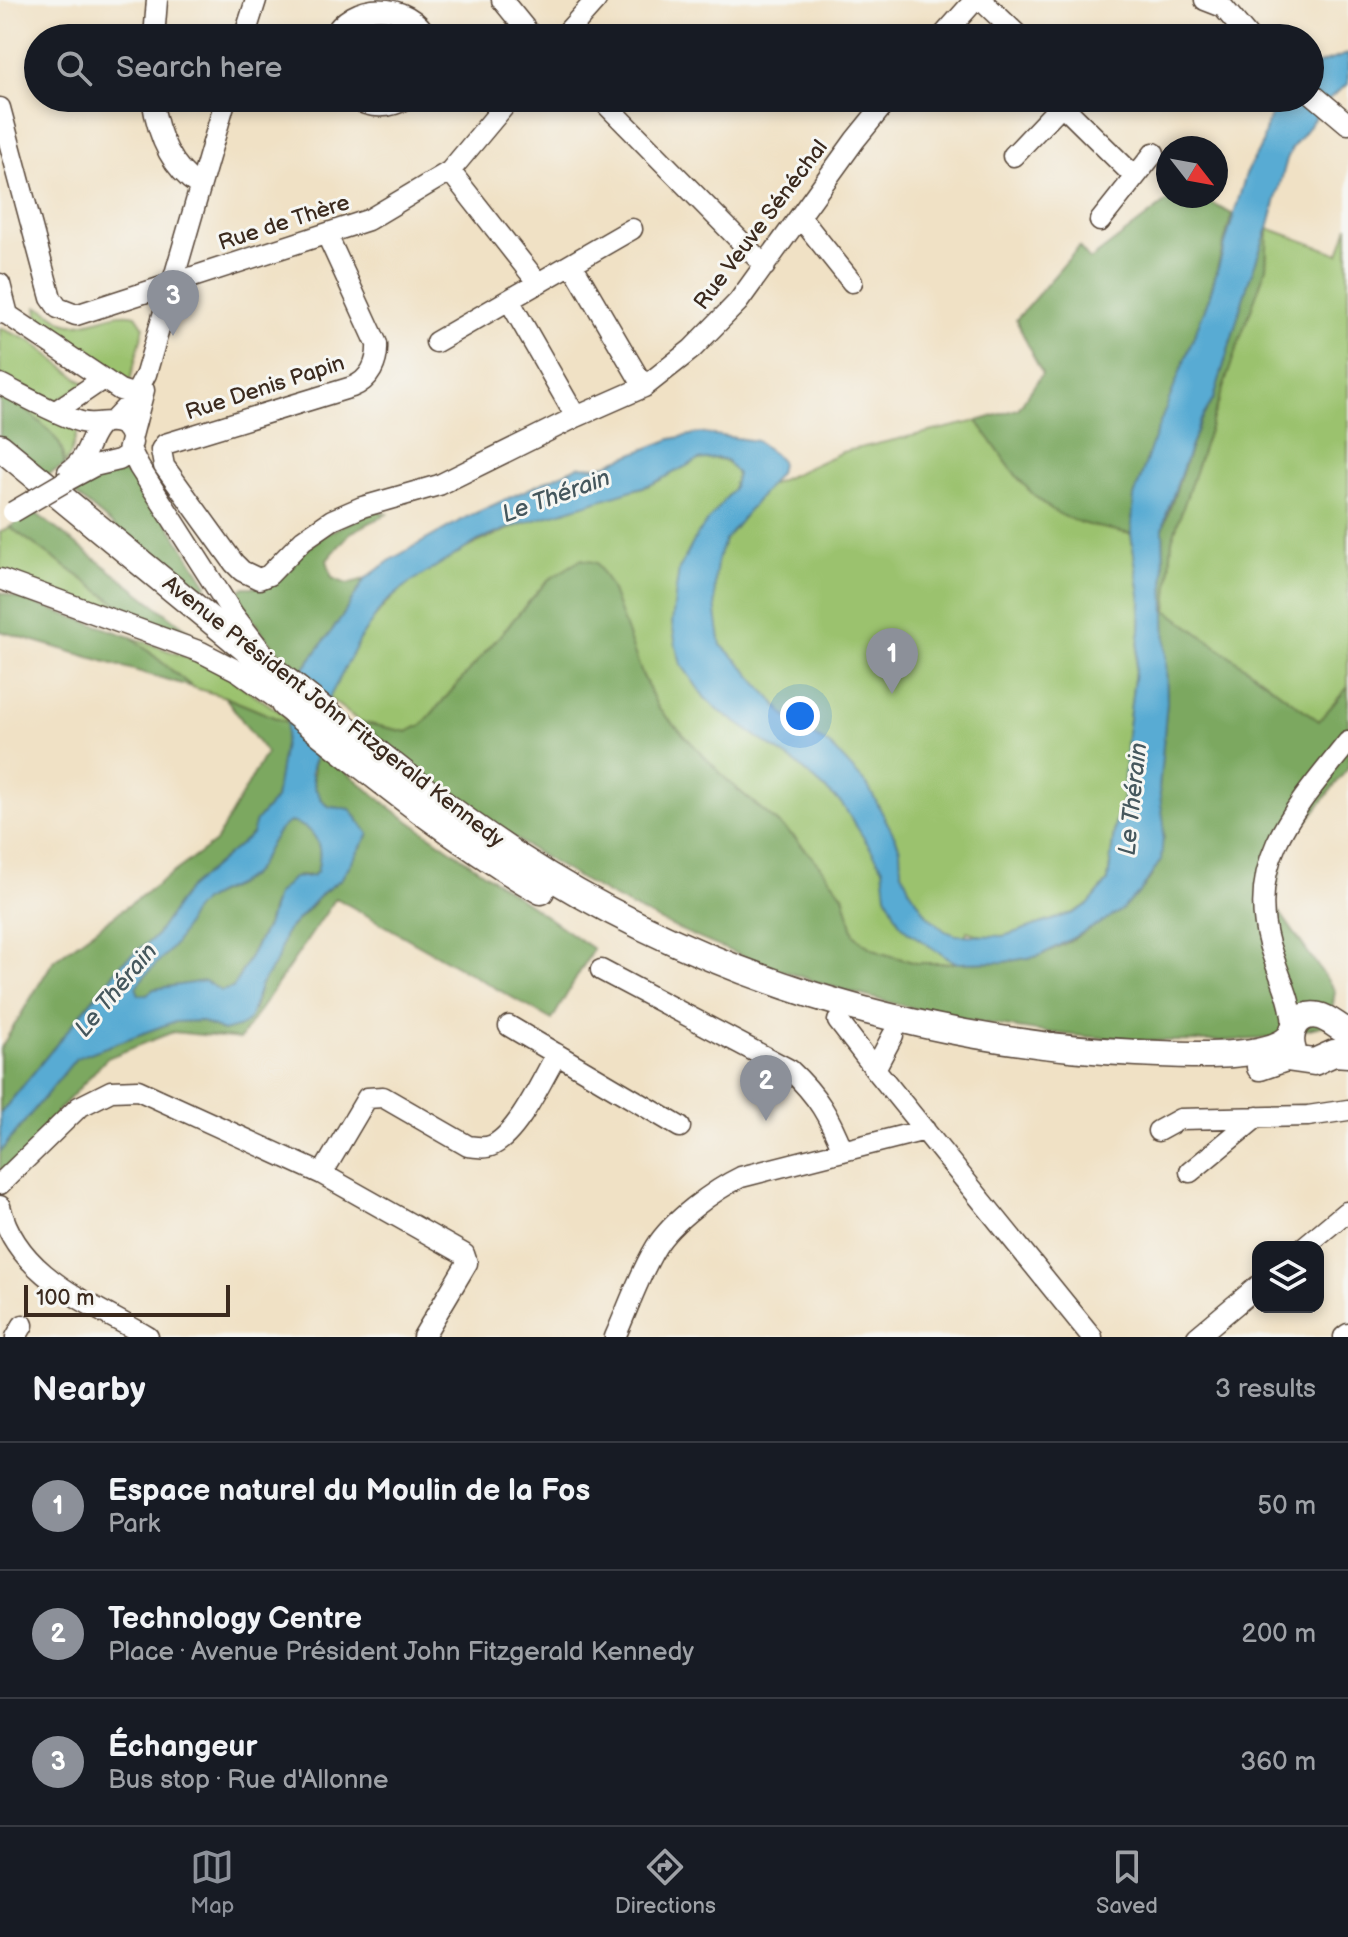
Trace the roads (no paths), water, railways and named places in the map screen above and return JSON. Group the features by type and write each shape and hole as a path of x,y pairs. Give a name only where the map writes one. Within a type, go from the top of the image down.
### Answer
{"main road":[{"name":"Avenue Président John Fitzgerald Kennedy","path":"0,447 257,658 287,694"},
{"name":"Avenue Président John Fitzgerald Kennedy","path":"0,469 287,694 445,827 524,881 622,933 738,986 838,1021 1003,1057 1113,1069 1256,1068 1286,1058 1308,1016 1335,1025 1339,1054 1317,1062 1295,1041"},
{"name":"Avenue Président John Fitzgerald Kennedy","path":"324,724 568,887 660,935 720,962 799,991 866,1012 949,1031 1069,1049 1171,1054 1244,1052 1276,1048 1295,1041"}],"street":[{"path":"155,24 157,0"},
{"path":"248,24 256,0"},
{"path":"502,0 522,24"},
{"path":"575,24 596,0"},
{"path":"954,24 975,0"},
{"path":"981,0 1006,24"},
{"path":"1217,2 1237,24"},
{"path":"342,24 368,3 407,13 420,24"},
{"path":"1324,103 1348,124"},
{"name":"Rue de Thère","path":"0,108 53,304 69,314 84,314 368,220 450,171 499,112"},
{"path":"155,112 172,159 182,173 199,186"},
{"path":"5,512 64,478 122,459 131,446 146,374 222,112"},
{"path":"614,112 765,266"},
{"name":"Rue Veuve Sénéchal","path":"205,525 242,571 264,578 303,540 332,520 362,507 449,481 576,417 644,387 720,324 877,112"},
{"path":"1013,156 1055,112"},
{"path":"1075,112 1135,177"},
{"path":"1100,221 1154,153"},
{"path":"450,171 538,283"},
{"path":"800,217 852,282"},
{"path":"436,342 632,229"},
{"name":"Rue Denis Papin","path":"205,525 164,466 160,455 163,447 352,387 363,381 375,362 378,350 376,338 327,235"},
{"path":"572,264 644,387"},
{"path":"0,284 4,314 120,390 136,395"},
{"path":"509,300 576,417"},
{"path":"64,478 81,462 102,430 125,411 146,374"},
{"path":"56,411 103,379"},
{"path":"0,384 102,430 127,429 139,467 287,694"},
{"path":"102,430 99,456 113,461"},
{"path":"0,579 201,652 287,694"},
{"path":"1295,1041 1291,1005 1269,945 1263,891 1269,859 1288,820 1348,742"},
{"path":"1277,966 1295,990 1335,1025"},
{"path":"601,970 790,1070 812,1091 829,1117 843,1151"},
{"path":"838,1021 1092,1337"},
{"path":"509,1026 680,1127"},
{"path":"875,1069 893,1035"},
{"path":"322,1174 367,1098 372,1096 383,1097 468,1146 480,1148 493,1145 512,1130 557,1054"},
{"path":"0,1184 79,1107 111,1091 138,1090 322,1174 464,1254 467,1263 423,1337"},
{"path":"1158,1131 1180,1119 1308,1116 1348,1110"},
{"path":"1190,1172 1257,1117"},
{"path":"615,1337 656,1246 721,1186 741,1177 925,1130"},
{"path":"0,1206 20,1252 42,1275 148,1337"},
{"path":"1311,1241 1346,1212 1348,1215"},
{"path":"1197,1337 1252,1291"}],"water":[{"path":"1348,54 1348,84 1324,106 1324,62"},
{"name":"Le Thérain","path":"1273,112 1320,112 1287,159 1214,398 1199,423 1167,512 1163,529 1167,702 1159,789 1164,824 1161,860 1140,892 1120,911 1039,956 1004,962 957,963 907,931 886,895 883,868 842,804 797,764 718,710 705,698 681,664 672,623 679,569 697,535 733,489 737,474 727,461 717,458 698,460 652,484 512,527 478,541 411,582 384,604 363,634 329,698 311,772 315,788 324,803 330,807 350,809 369,834 341,879 322,893 285,933 277,960 260,986 249,1020 241,1026 223,1031 200,1021 173,1022 76,1058 0,1152 0,1114 124,961 155,937 187,890 252,834 256,821 275,799 289,713 299,681 305,667 342,617 365,579 392,559 467,517 579,466 599,467 671,439 700,433 757,441 779,458 779,473 725,540 720,552 715,592 721,645 789,720 831,746 868,786 896,839 901,869 909,888 927,915 945,931 956,935 1004,936 1073,913 1089,904 1108,881 1115,824 1123,800 1127,735 1140,630 1141,601 1131,534 1134,497 1209,298 1246,174 1262,144","holes":["291,822 307,829 319,847 317,872 312,876 293,878 276,895 268,923 233,988 221,991 205,981 154,989 139,995 136,987 174,945 196,907 255,871 285,825"]}],"place":[{"name":"Échangeur","path":"173,336"},
{"name":"Espace naturel du Moulin de la Fos","path":"892,694"},
{"name":"Technology Centre","path":"766,1121"}]}
